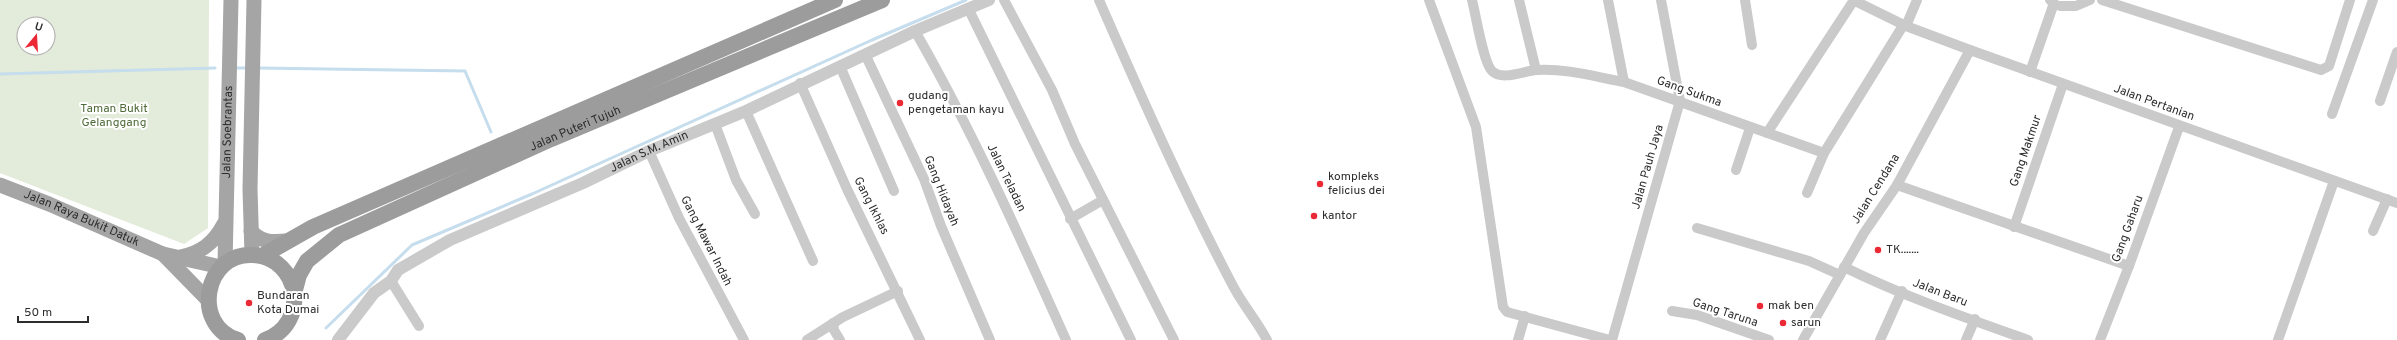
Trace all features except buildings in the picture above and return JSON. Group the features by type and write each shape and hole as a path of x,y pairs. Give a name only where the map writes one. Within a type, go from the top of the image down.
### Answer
{"highway":[{"name":"Jalan Puteri Tujuh","path":"295,290 299,276 307,262 339,235 551,140 882,0"},
{"name":"Jalan Puteri Tujuh","path":"257,256 320,224 825,2"},
{"path":"229,338 215,324 210,312 208,300 214,276 223,265 238,257 257,256 273,261 283,268 290,278 295,290 295,304 292,317 284,329 270,339"}],"main road":[{"name":"Jalan Soebrantas","path":"223,265 231,0"},
{"name":"Jalan Soebrantas","path":"254,0 251,231 257,256"},
{"name":"Jalan Raya Bukit Datuk","path":"0,185 49,204 163,254 178,258 223,265"},
{"path":"178,258 194,254 210,245 225,223"},
{"path":"251,231 257,237 268,242 287,241"},
{"name":"Jalan Raya Bukit Datuk","path":"163,254 208,300"}],"street":[{"name":"Jalan S.M. Amin","path":"338,340 374,293 391,281 398,270 450,240 582,183 649,151 746,111 800,83 915,31 989,0"},
{"path":"1004,0 1052,90 1075,144 1174,340"},
{"path":"1099,0 1180,178 1233,287 1255,317 1267,340"},
{"path":"1429,0 1476,127 1503,307 1507,312 1611,340"},
{"name":"Gang Sukma","path":"1472,0 1490,69 1496,74 1503,75 1536,70 1566,71 1624,82 1824,153"},
{"path":"1519,0 1536,70"},
{"path":"1608,0 1624,82"},
{"name":"Jalan Pauh Jaya","path":"1611,340 1680,101 1661,0"},
{"path":"1745,0 1752,45"},
{"path":"1767,133 1854,0"},
{"name":"Jalan Pertanian","path":"1854,0 1905,25 1970,50 2179,127 2397,203"},
{"path":"1807,193 1824,153 1905,25 1917,0"},
{"path":"2030,72 2055,3 2076,6 2090,0"},
{"path":"2102,0 2322,70 2329,66 2348,0"},
{"path":"2332,114 2373,0"},
{"path":"968,8 1070,219 1131,340"},
{"name":"Jalan Teladan","path":"915,31 951,94 1019,234 1066,340"},
{"name":"Jalan Cendana","path":"1803,340 1864,233 1897,185 1970,50"},
{"path":"2380,101 2397,52"},
{"name":"Gang Hidayah","path":"865,54 924,179 941,226 990,340"},
{"path":"840,66 894,191"},
{"name":"Gang Ikhlas","path":"800,83 847,189 898,291 920,340"},
{"name":"Gang Makmur","path":"2014,227 2063,84"},
{"path":"746,111 813,261"},
{"path":"714,124 736,180 755,214"},
{"name":"Gang Gaharu","path":"2100,340 2129,266 2179,127"},
{"path":"1736,170 1750,128"},
{"name":"Gang Mawar Indah","path":"649,151 680,218 744,340"},
{"path":"2278,340 2334,182"},
{"path":"1897,185 2129,266"},
{"path":"2373,231 2387,199"},
{"path":"1070,219 1103,200"},
{"name":"Jalan Baru","path":"1697,228 1842,271 1902,291 1956,314 1975,319 2028,340"},
{"path":"391,281 419,326"},
{"path":"808,340 833,323 898,291"},
{"path":"1880,340 1902,291"},
{"name":"Gang Taruna","path":"1672,311 1697,315 1769,340"},
{"path":"1518,340 1525,316"},
{"path":"1966,340 1975,319"},
{"path":"833,323 834,330 840,340"}],"green space":[{"name":"Taman Bukit Gelanggang","path":"0,0 209,0 208,228 184,244 0,173"}],"waterway":[{"path":"326,328 412,245 532,194 872,40 966,0"},
{"path":"0,74 215,68"},
{"path":"233,68 247,68"},
{"path":"258,68 465,71 491,132"}],"place":[{"name":"gudang pengetaman kayu","path":"900,103"},
{"name":"kompleks felicius dei","path":"1320,184"},
{"name":"kantor","path":"1314,216"},
{"name":"TK.......","path":"1878,250"},
{"name":"Bundaran Kota Dumai","path":"249,303"},
{"name":"mak ben","path":"1760,306"},
{"name":"sarun","path":"1783,323"}]}
